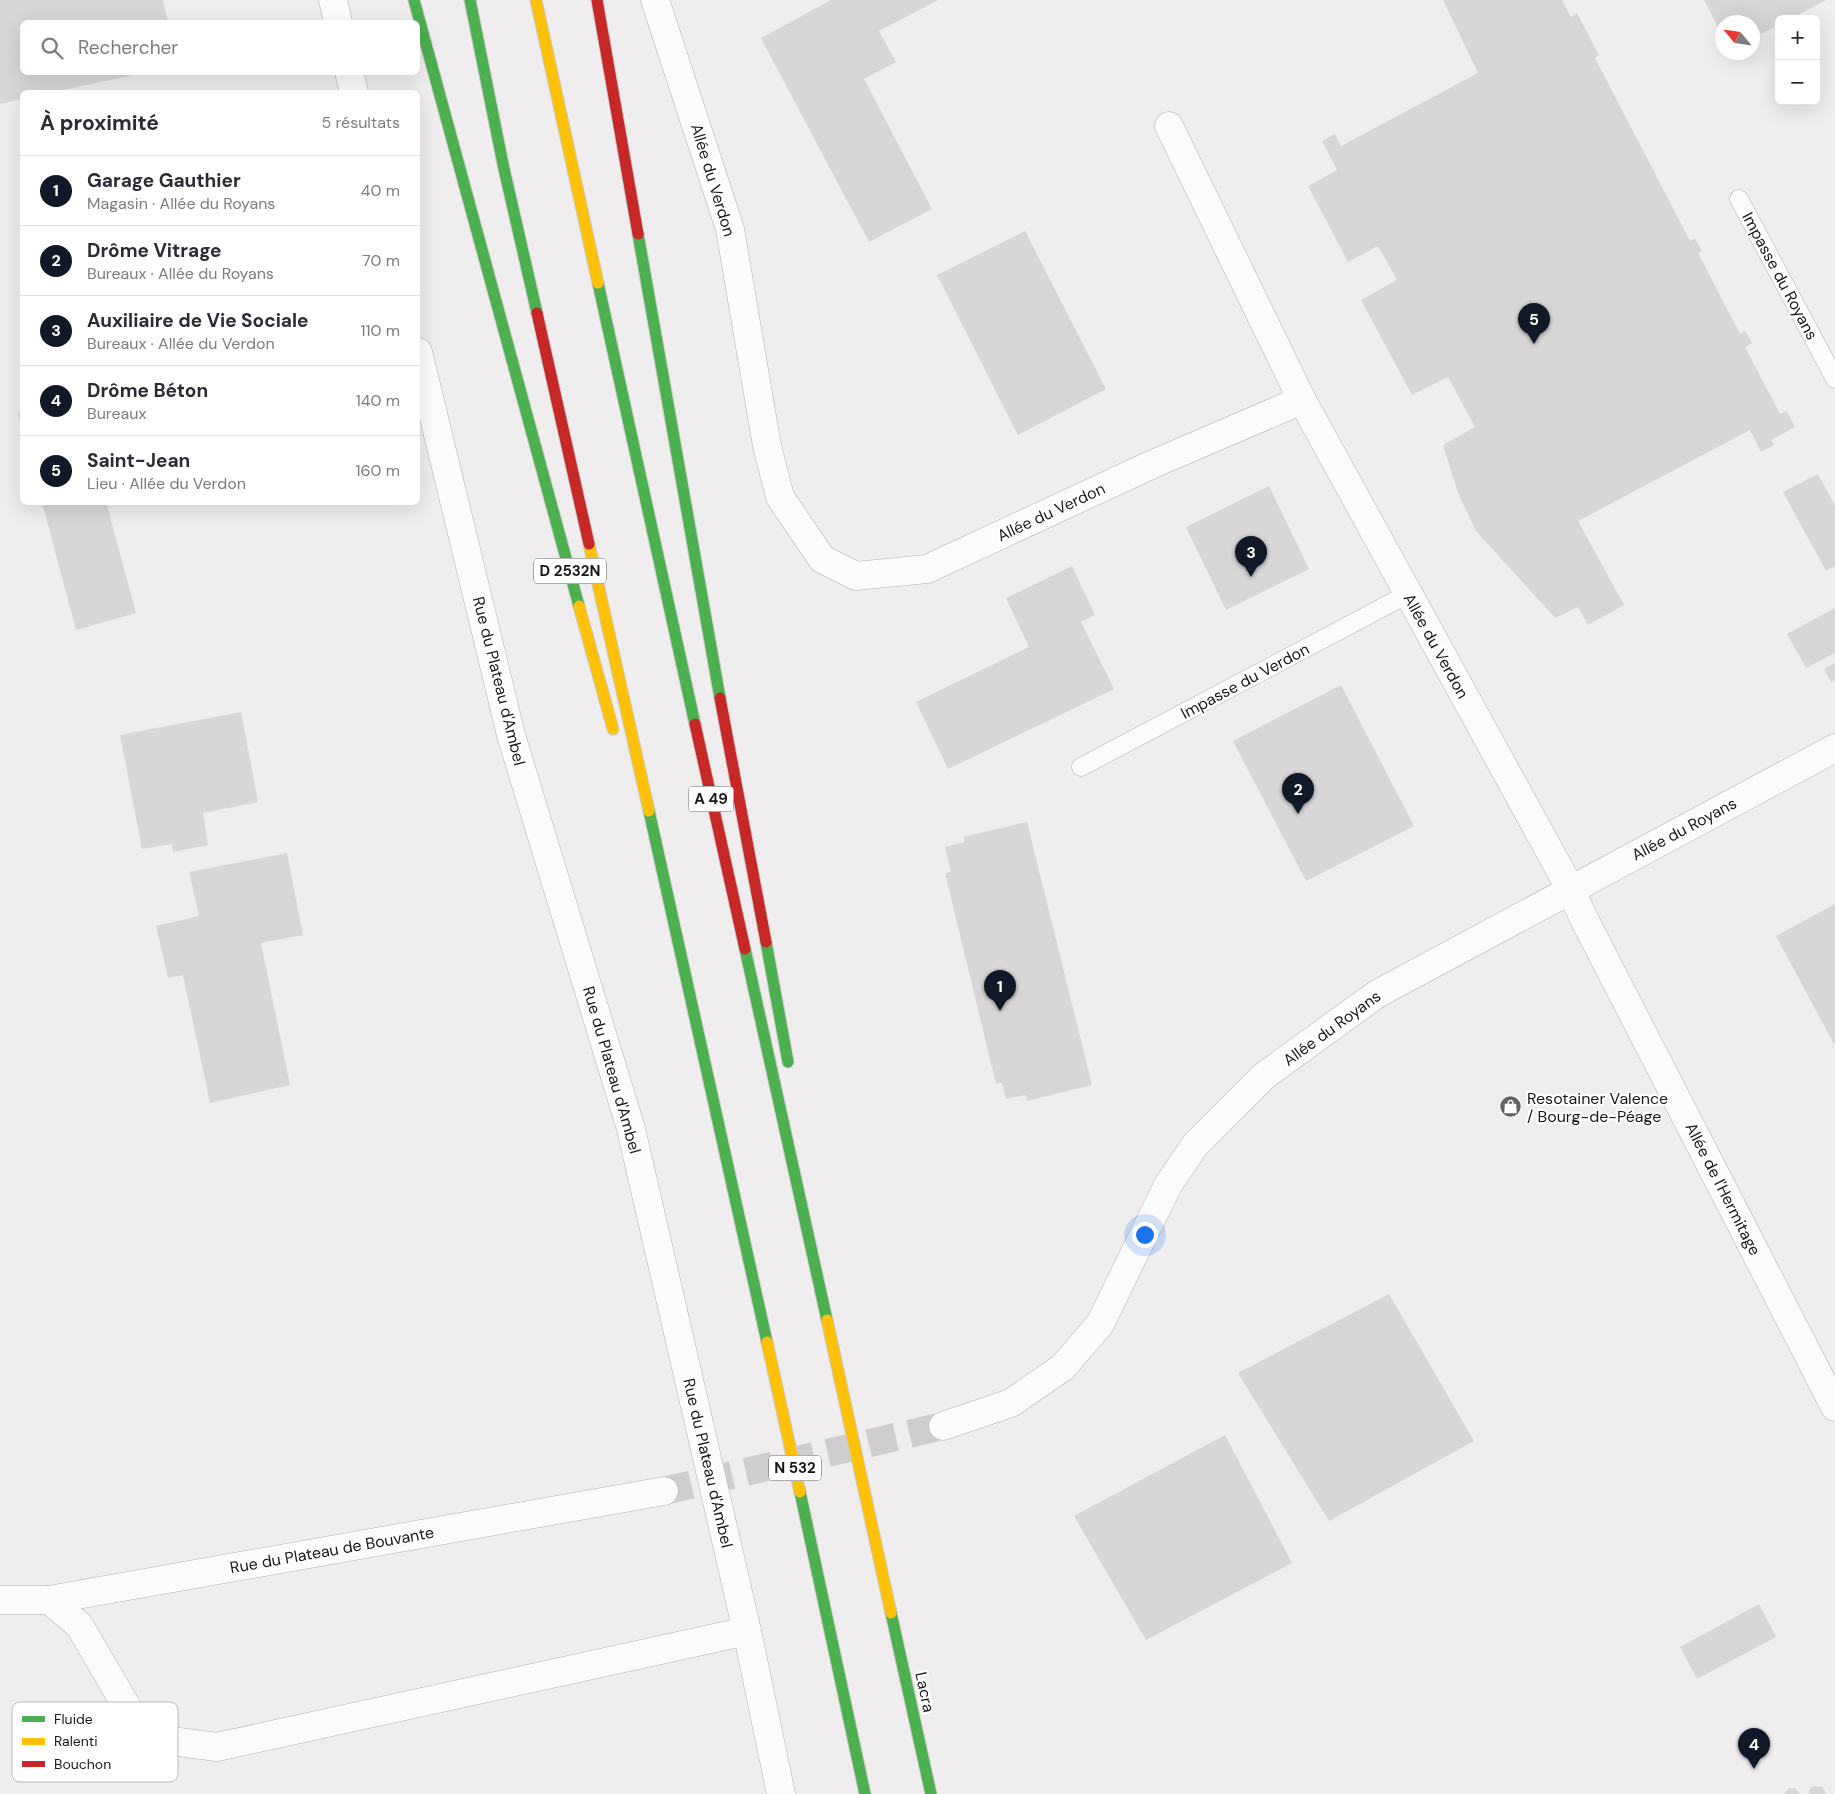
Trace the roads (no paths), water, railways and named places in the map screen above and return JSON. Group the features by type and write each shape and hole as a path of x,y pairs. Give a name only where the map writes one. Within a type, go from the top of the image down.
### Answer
{"highway":[{"name":"D 2532N","path":"414,0 419,20"},
{"path":"470,0 507,179 724,1142"},
{"name":"A 49","path":"536,0 887,1597"},
{"path":"597,0 718,686 791,1078"},
{"name":"D 2532N","path":"420,22 616,741"},
{"path":"644,846 724,1142"},
{"name":"N 532","path":"724,1142 865,1794"},
{"path":"818,1225 887,1597"},
{"name":"Lacra","path":"887,1597 931,1794"}],"street":[{"path":"333,0 338,20"},
{"name":"Allée du Verdon","path":"655,0 730,228 767,446 780,497 822,558 856,576 926,569 1153,464 1302,400 1572,890"},
{"path":"350,75 354,90"},
{"path":"1169,126 1302,400"},
{"name":"Rue du Plateau d'Ambel","path":"420,360 511,735 631,1129 747,1631 781,1794"},
{"name":"Allée du Royans","path":"943,1426 1011,1403 1063,1367 1100,1324 1168,1185 1195,1145 1264,1076 1377,994 1835,748"},
{"name":"Allée de l'Hermitage","path":"1572,890 1582,915 1835,1406"},
{"name":"Rue du Plateau de Bouvante","path":"0,1600 49,1600 664,1491"},
{"path":"49,1600 78,1626 123,1702"},
{"path":"178,1742 217,1747 747,1631"}],"lane":[{"name":"Impasse du Royans","path":"1739,199 1835,379"},
{"name":"Impasse du Verdon","path":"1081,767 1408,594"}],"tunnel":[{"path":"664,1491 943,1426"}],"place":[{"name":"Saint-Jean","path":"1534,344"},
{"name":"Auxiliaire de Vie Sociale","path":"1251,577"},
{"name":"Drôme Vitrage","path":"1298,814"},
{"name":"Garage Gauthier","path":"1000,1011"},
{"name":"Resotainer Valence / Bourg-de-Péage","path":"1511,1107"},
{"name":"Drôme Béton","path":"1754,1769"}]}
